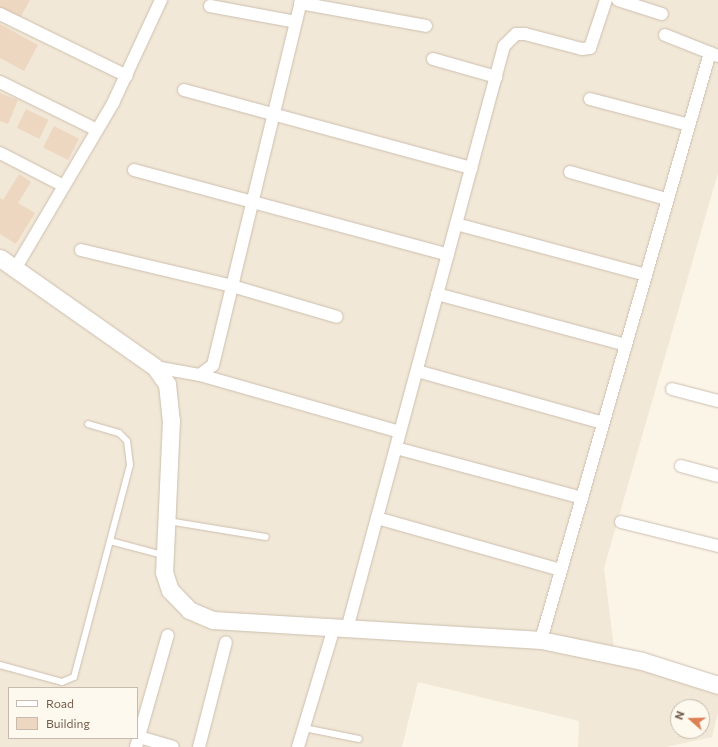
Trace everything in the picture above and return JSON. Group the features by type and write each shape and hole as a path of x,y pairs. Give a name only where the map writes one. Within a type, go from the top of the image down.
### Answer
{"street":[{"path":"298,747 341,628 377,518 504,46 516,34 582,49 590,48 596,39 606,0"},
{"path":"618,0 662,14"},
{"path":"15,269 127,76 157,1"},
{"path":"200,375 213,365 301,2 426,26"},
{"path":"210,6 296,22"},
{"path":"0,14 127,76"},
{"path":"541,640 689,125 714,54 665,35"},
{"path":"433,59 496,77"},
{"path":"0,82 97,130"},
{"path":"184,90 472,168"},
{"path":"590,99 689,125"},
{"path":"0,153 64,186"},
{"path":"134,170 448,255"},
{"path":"570,172 667,200"},
{"path":"456,224 646,275"},
{"path":"81,250 232,286 337,317"},
{"path":"0,258 155,367 167,384 171,420 164,572 170,590 189,610 213,620 541,640 642,661 718,685"},
{"path":"437,294 626,345"},
{"path":"155,367 200,375 400,432"},
{"path":"417,370 603,423"},
{"path":"672,389 718,401"},
{"path":"396,448 582,498"},
{"path":"681,466 718,476"},
{"path":"377,518 561,570"},
{"path":"621,522 718,546"},
{"path":"168,635 138,742 173,747"},
{"path":"199,747 226,642"}],"lane":[{"path":"0,665 62,682 74,677 110,541 130,452 127,441 119,433 88,424"},
{"path":"166,520 266,537"},
{"path":"110,541 165,555"},
{"path":"304,728 359,739"}],"shaded area":[{"path":"0,0 718,0 718,173 604,568 615,656 718,688 718,713 712,737 710,737 710,699 670,699 670,739 703,739 666,747 578,747 579,721 418,682 402,747 0,747"}],"building":[{"path":"0,0 30,0 19,20 0,9"},
{"path":"0,24 38,45 24,71 0,58"},
{"path":"0,93 18,100 8,124 0,121"},
{"path":"26,109 48,120 39,139 17,128"},
{"path":"54,126 79,139 68,160 43,147"},
{"path":"19,174 31,182 18,203 35,213 16,244 0,234 0,198 3,200"}]}
